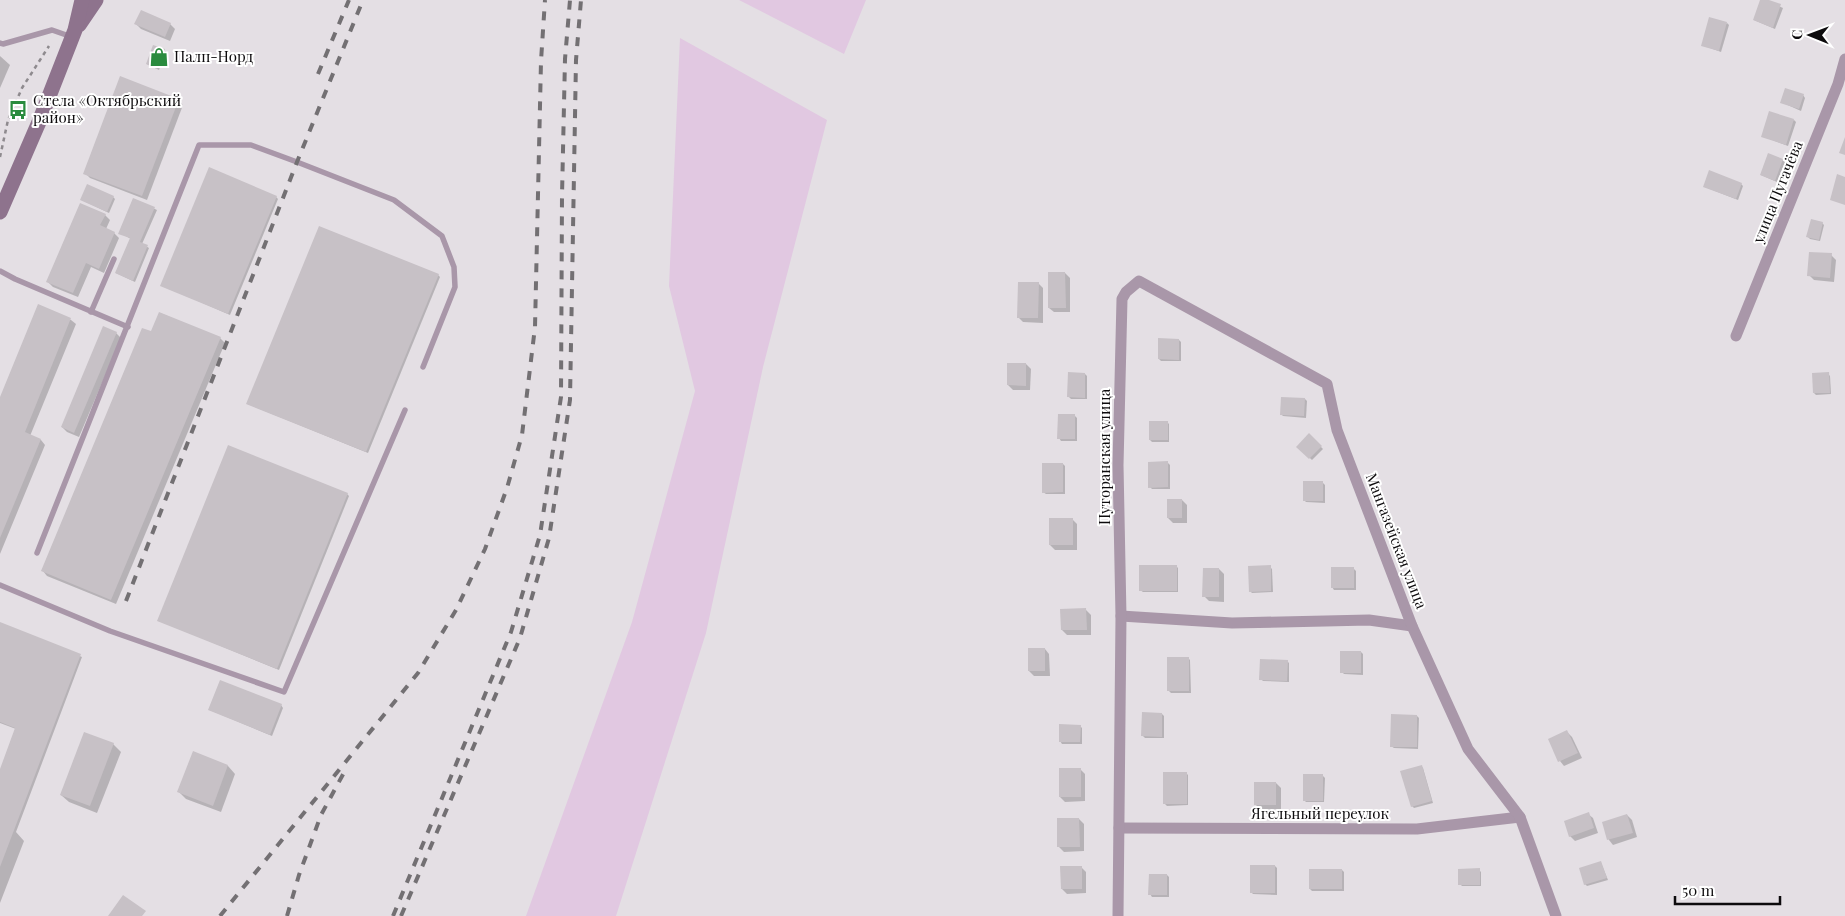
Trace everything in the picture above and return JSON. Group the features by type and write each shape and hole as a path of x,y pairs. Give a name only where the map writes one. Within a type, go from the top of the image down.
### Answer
{"main road":[{"path":"0,212 39,122 73,34 82,0"},
{"path":"73,34 96,0"}],"street":[{"name":"улица Пугачёва","path":"1736,336 1838,84 1845,60"},
{"name":"Мангазейская улица","path":"1122,299 1126,292 1139,281 1327,384 1338,430 1412,626 1468,750 1520,817 1556,916"},
{"name":"Путоранская улица","path":"1118,916 1121,616 1118,465 1122,299"},
{"path":"1121,616 1232,623 1369,620 1412,626"},
{"name":"Ягельный переулок","path":"1119,828 1417,829 1520,817"}],"lane":[{"path":"0,43 3,44 52,30 73,34"},
{"path":"37,553 128,327 198,144 250,145 394,200 442,236 454,267 455,287 423,367"},
{"path":"92,312 114,260"},
{"path":"0,271 128,327"},
{"path":"0,585 110,631 284,692 405,410"}],"path":[{"path":"0,157 8,120 22,88 49,46"}],"shaded area":[{"path":"739,0 866,0 844,54"},
{"path":"680,38 827,120 763,367 706,633 616,916 526,916 632,622 695,391 669,286"}],"building":[{"path":"1760,0 1769,0 1781,4 1773,28 1753,20"},
{"path":"141,10 171,23 165,37 134,24"},
{"path":"1709,17 1727,22 1719,51 1701,46"},
{"path":"153,45 165,49 157,69 146,64"},
{"path":"120,76 179,99 142,196 83,174"},
{"path":"1785,88 1804,94 1799,109 1780,103"},
{"path":"1769,111 1794,119 1786,145 1761,137"},
{"path":"1845,137 1845,155 1839,153"},
{"path":"1768,153 1783,159 1775,181 1760,175"},
{"path":"209,167 277,196 228,314 160,286"},
{"path":"1709,170 1742,183 1736,199 1703,187"},
{"path":"1837,174 1845,177 1845,205 1830,200"},
{"path":"87,184 114,196 107,212 80,200"},
{"path":"133,198 155,207 140,242 148,245 133,281 115,273 130,238 118,234"},
{"path":"80,203 106,214 100,225 115,232 99,269 86,263 73,293 46,282"},
{"path":"1811,219 1823,222 1819,240 1806,237"},
{"path":"319,226 439,274 366,452 246,404"},
{"path":"1809,252 1832,253 1830,278 1807,276"},
{"path":"1048,272 1065,272 1066,308 1048,308"},
{"path":"1018,282 1039,282 1038,318 1017,318"},
{"path":"38,304 71,318 25,432 41,439 0,538 0,397"},
{"path":"159,312 221,337 111,600 41,571 142,328 151,331"},
{"path":"103,326 117,332 74,433 61,427"},
{"path":"1158,338 1179,339 1179,360 1158,359"},
{"path":"1007,363 1026,363 1026,386 1007,385"},
{"path":"1068,372 1085,373 1085,398 1067,397"},
{"path":"1829,372 1830,393 1813,393 1812,373"},
{"path":"1281,397 1305,398 1304,416 1280,415"},
{"path":"1058,414 1075,414 1075,439 1057,439"},
{"path":"1149,421 1168,421 1168,440 1149,440"},
{"path":"1309,433 1322,446 1309,459 1296,447"},
{"path":"228,445 348,493 277,669 157,621"},
{"path":"1168,461 1168,487 1148,488 1148,462"},
{"path":"1042,463 1063,463 1063,492 1042,493"},
{"path":"1303,481 1323,481 1323,501 1303,501"},
{"path":"1167,499 1182,499 1182,518 1167,518"},
{"path":"1049,518 1073,518 1073,545 1049,545"},
{"path":"1139,565 1177,565 1177,591 1139,591"},
{"path":"1271,565 1271,591 1249,592 1248,566"},
{"path":"1331,567 1354,567 1354,588 1331,588"},
{"path":"1203,568 1219,568 1219,597 1202,597"},
{"path":"1086,608 1087,630 1061,630 1060,609"},
{"path":"0,622 81,654 0,867 0,769 15,728 0,722"},
{"path":"1028,648 1045,648 1045,671 1028,671"},
{"path":"1340,651 1361,651 1361,673 1340,673"},
{"path":"1167,657 1189,657 1189,691 1167,691"},
{"path":"1260,659 1288,660 1287,681 1259,680"},
{"path":"220,680 282,704 270,735 208,710"},
{"path":"1142,712 1162,713 1162,737 1141,736"},
{"path":"1391,714 1417,715 1417,747 1390,747"},
{"path":"1059,724 1081,725 1080,742 1059,742"},
{"path":"1567,730 1578,753 1558,762 1548,739"},
{"path":"84,732 114,743 90,806 60,795"},
{"path":"193,751 228,765 213,806 177,792"},
{"path":"1422,765 1432,801 1411,807 1400,771"},
{"path":"1059,768 1081,768 1081,797 1059,797"},
{"path":"1163,772 1187,772 1187,804 1163,804"},
{"path":"1303,774 1323,774 1323,801 1303,801"},
{"path":"1254,782 1276,782 1276,805 1254,805"},
{"path":"1589,812 1594,828 1569,837 1564,821"},
{"path":"1627,814 1633,833 1607,840 1602,822"},
{"path":"1057,818 1079,818 1080,847 1057,847"},
{"path":"1601,861 1607,878 1584,885 1579,868"},
{"path":"1250,865 1275,865 1275,893 1250,893"},
{"path":"1060,866 1082,866 1082,889 1061,889"},
{"path":"1480,868 1480,885 1458,885 1458,869"},
{"path":"1309,869 1342,869 1342,889 1309,889"},
{"path":"1149,874 1167,874 1167,895 1148,895"},
{"path":"123,895 146,911 142,916 108,916"}],"railway":[{"path":"318,74 349,0"},
{"path":"126,601 297,162 363,0"},
{"path":"220,916 418,673 456,610 485,549 507,488 522,435 535,327 541,61 545,0"},
{"path":"393,916 511,632 540,535 561,397 565,59 570,0"},
{"path":"401,916 520,638 549,538 570,400 576,60 581,0"},
{"path":"287,916 299,875 321,815 347,767"}],"place":[{"name":"Палп-Норд","path":"159,57"},
{"name":"Стела «Октябрьский район»","path":"18,110"}]}
